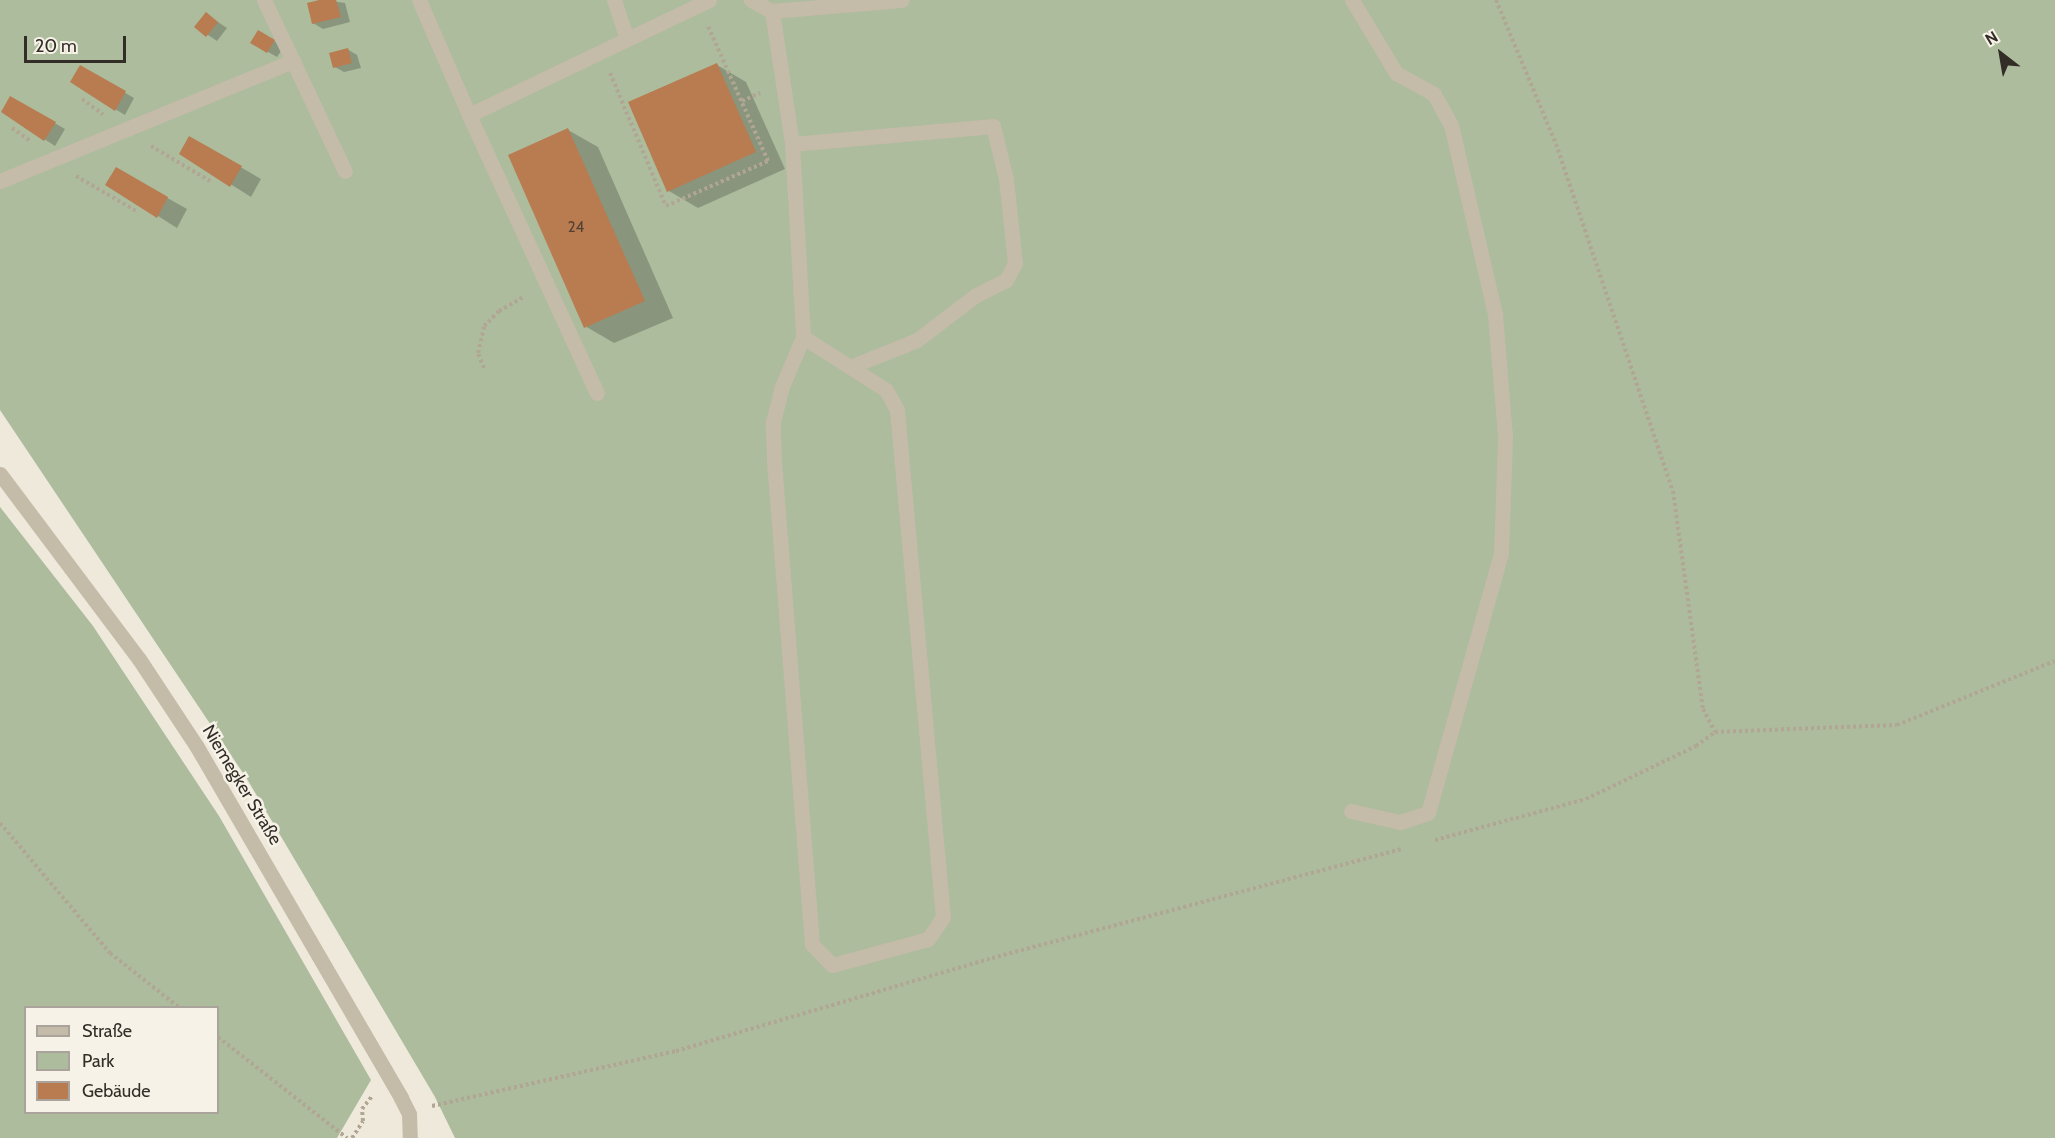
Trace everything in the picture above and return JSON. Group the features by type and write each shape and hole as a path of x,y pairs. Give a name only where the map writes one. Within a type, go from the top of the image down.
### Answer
{"street":[{"path":"264,0 345,171"},
{"path":"419,0 469,115 597,393"},
{"path":"614,0 627,39"},
{"path":"469,115 709,0"},
{"path":"751,0 772,10 902,0"},
{"path":"1351,811 1400,822 1428,813 1501,553 1505,436 1495,314 1451,125 1434,94 1396,73 1352,0"},
{"path":"772,10 792,144 803,337 781,389 773,422 774,459 812,944 832,965 928,939 943,917 897,410 886,390 803,337"},
{"path":"0,181 293,61"},
{"path":"792,144 993,126 1006,179 1015,263 1006,280 976,296 917,340 850,367"},
{"name":"Niemegker Straße","path":"0,474 132,650 197,747 392,1082 409,1114 410,1138"}],"path":[{"path":"1496,0 1556,144 1673,491 1702,709 1715,732"},
{"path":"602,52 666,206 768,161 704,17"},
{"path":"142,123 150,146 210,181"},
{"path":"64,155 75,176 138,212"},
{"path":"484,368 478,353 484,326 499,311 547,285"},
{"path":"1426,842 1586,799 1696,747 1715,732 1898,725 2055,661"},
{"path":"0,823 110,953 177,1006"},
{"path":"409,1114 453,1099 579,1075 676,1051 992,958 1404,848"},
{"path":"219,1038 347,1138"},
{"path":"352,1138 363,1121 362,1109 368,1098 392,1082"}],"green space":[{"path":"0,0 2055,0 2055,1138 455,1138 435,1097 247,779 0,410"},
{"path":"0,507 93,626 219,816 371,1080 337,1138 0,1138"}],"building":[{"path":"336,0 341,17 312,24 307,3"},
{"path":"206,12 218,22 206,37 194,27"},
{"path":"258,30 275,40 267,53 250,43"},
{"path":"348,48 352,63 333,68 329,53"},
{"path":"717,63 756,152 667,192 628,102"},
{"path":"80,65 126,91 115,111 70,82"},
{"path":"10,96 56,122 44,141 1,112"},
{"path":"568,128 645,301 584,328 508,155"},
{"path":"189,136 242,166 230,187 179,154"},
{"path":"116,167 168,197 157,218 105,185"}]}
